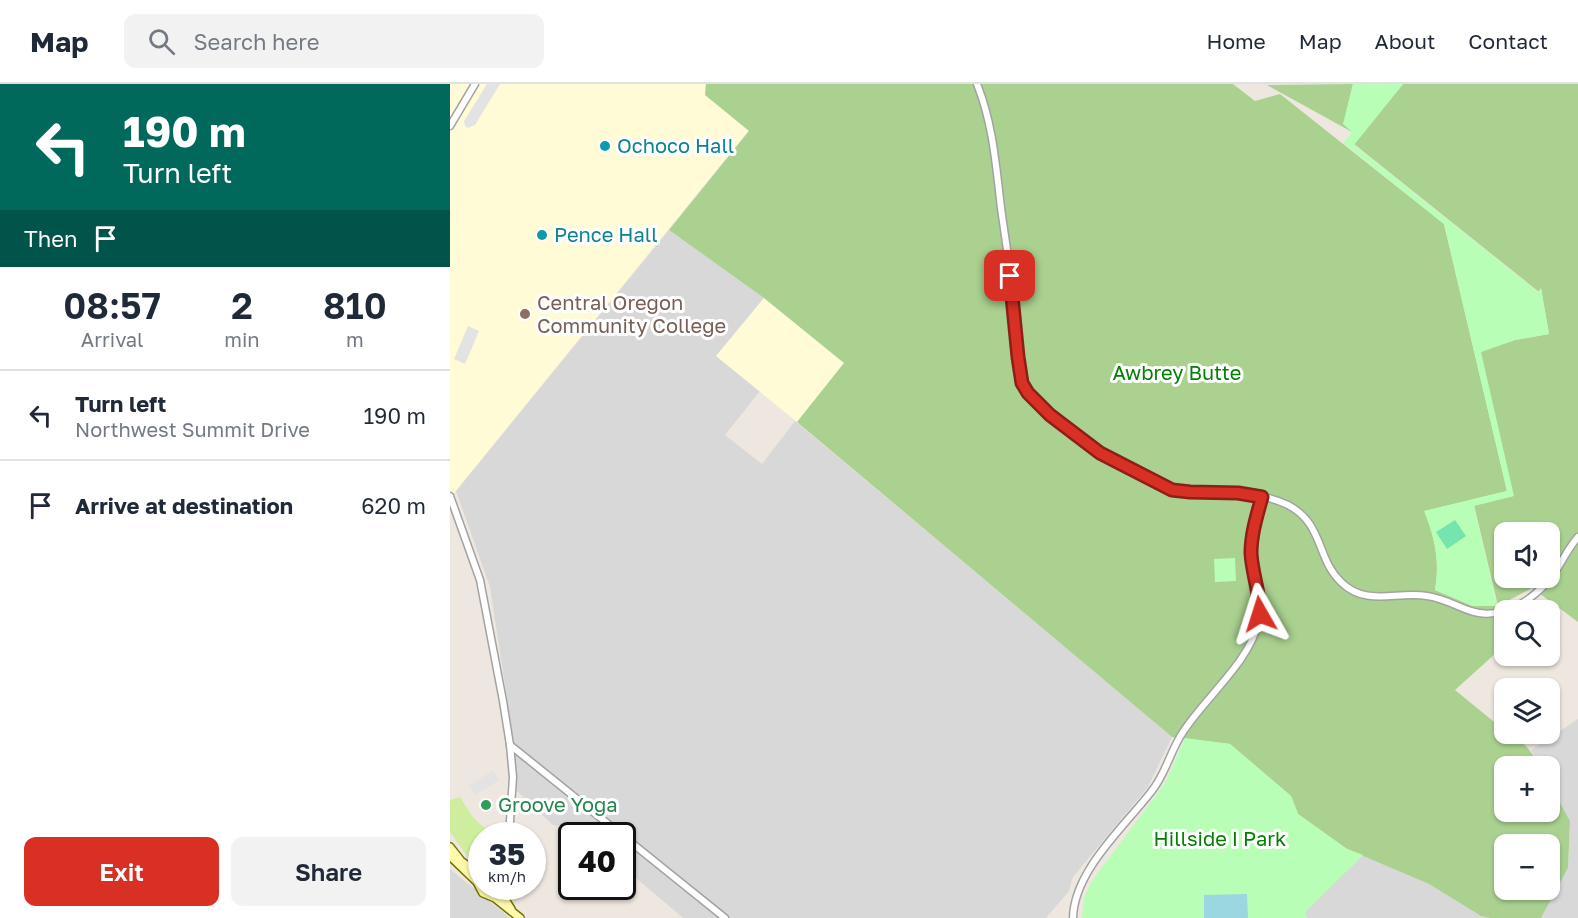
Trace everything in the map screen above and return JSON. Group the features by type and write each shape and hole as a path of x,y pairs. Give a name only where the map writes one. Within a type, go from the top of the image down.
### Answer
{"main road":[{"path":"450,847 468,868"},
{"path":"450,856 468,871"},
{"path":"496,900 520,918"},
{"path":"506,900 513,912"}],"street":[{"path":"450,126 475,84"},
{"path":"977,84 990,125 1015,315 1020,372 1028,393 1050,415 1100,453 1172,490 1238,493 1286,504 1304,517 1318,538 1333,573 1342,584 1357,593 1368,597 1383,598 1428,596 1479,614 1494,613"},
{"path":"450,496 475,564 485,600 510,745 510,822"},
{"path":"1073,918 1075,900 1083,878 1154,790 1183,732 1247,650 1255,634 1260,603 1251,542 1262,497"},
{"path":"1524,600 1543,587 1555,573 1578,537"},
{"path":"510,745 724,918"}],"shaded area":[{"name":"Central Oregon Community College","path":"450,84 706,84 705,95 749,130 450,498"},
{"path":"487,84 500,84 475,125 468,128 464,121"},
{"path":"669,230 764,298 716,356 760,391 725,435 762,464 795,421 1172,737 1148,787 1073,877 1069,891 1046,918 683,918 636,878 636,822 558,822 558,826 553,825 517,791 513,738 490,587 456,491"},
{"name":"Central Oregon Community College","path":"764,298 844,363 797,422 716,356"},
{"path":"468,326 479,331 465,364 454,359"},
{"path":"1578,719 1578,918 1541,918 1551,900 1560,900 1560,883 1568,868 1570,821 1560,802 1560,756 1534,756 1531,750 1540,744 1560,744 1560,731"},
{"path":"493,770 499,780 475,795 469,786"},
{"path":"1363,855 1429,884 1481,916 1491,918 1307,918 1305,912"},
{"path":"450,869 468,884 468,900 488,900 510,918 450,918"}],"green space":[{"name":"Awbrey Butte","path":"706,84 1233,84 1255,101 1280,94 1444,224 1507,491 1425,511 1436,550 1435,590 1473,606 1494,606 1494,655 1455,690 1494,722 1494,744 1524,744 1533,756 1494,756 1494,822 1560,822 1560,802 1570,821 1568,868 1560,883 1560,834 1494,834 1494,900 1551,900 1541,918 1481,916 1429,884 1347,849 1298,814 1291,796 1230,744 1172,737 797,422 844,363 764,298 669,230 749,131 705,95"},
{"path":"1353,84 1346,113 1352,132 1267,85"},
{"path":"1353,84 1403,84 1354,145 1538,292 1541,288 1549,334 1515,340 1481,352 1514,496 1474,506 1496,600 1494,606 1473,606 1435,590 1437,570 1435,550 1424,511 1507,491 1444,224 1343,143 1352,132 1343,124"},
{"path":"1403,84 1578,84 1578,622 1560,609 1560,600 1548,600 1532,588 1509,600 1497,600 1474,505 1513,496 1480,352 1515,340 1549,334 1541,289 1539,292 1354,144"},
{"path":"1455,520 1466,536 1447,549 1436,532"},
{"path":"1235,558 1236,581 1215,582 1214,559"},
{"name":"Hillside I Park","path":"1185,738 1230,744 1291,796 1298,814 1347,849 1363,855 1305,912 1307,918 1082,918 1084,898 1091,882 1165,783"},
{"path":"460,797 478,822 468,822 468,857 450,832 450,800"}],"water":[{"path":"1247,894 1248,918 1204,918 1204,895"}],"place":[{"name":"Ochoco Hall","path":"605,146"},
{"name":"Pence Hall","path":"542,235"},
{"name":"Central Oregon Community College","path":"525,314"},
{"name":"Groove Yoga","path":"486,805"}],"route":[{"path":"1010,276 1022,383 1028,393 1050,415 1100,453 1172,490 1238,493 1262,497 1251,542 1260,614"}]}
